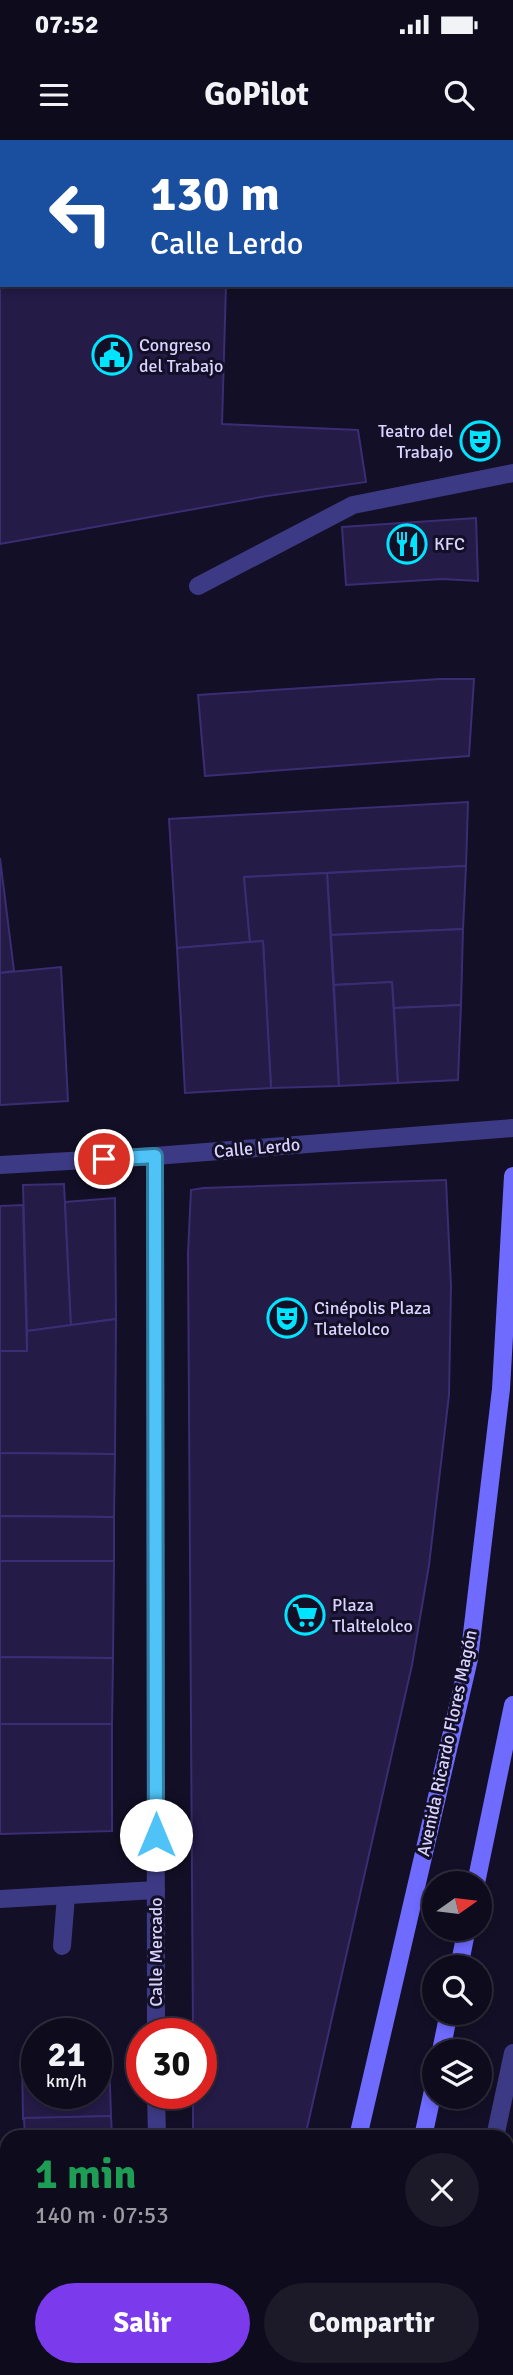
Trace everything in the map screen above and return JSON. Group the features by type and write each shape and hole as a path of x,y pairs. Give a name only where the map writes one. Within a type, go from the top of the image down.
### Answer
{"main road":[{"name":"Avenida Ricardo Flores Magón","path":"360,2130 469,1659 501,1389 513,1176"},
{"path":"478,1871 513,1704"},
{"path":"425,2130 429,2109"}],"street":[{"path":"198,586 353,505 513,473"},
{"name":"Calle Lerdo","path":"0,1165 155,1156 513,1128"},
{"name":"Calle Mercado","path":"155,1156 156,2018"},
{"path":"0,1899 156,1890"},
{"path":"62,1946 66,1896"},
{"path":"496,2130 513,2053"},
{"path":"156,2109 157,2130"}],"building":[{"name":"Congreso del Trabajo","path":"0,287 226,287 222,424 358,430 366,482 267,496 0,544"},
{"path":"476,518 478,581 442,579 346,585 342,527"},
{"path":"474,679 469,756 205,776 198,695"},
{"path":"468,802 466,866 244,877 250,942 177,948 169,819"},
{"path":"0,858 14,971 0,973"},
{"path":"466,866 463,929 331,935 327,873"},
{"path":"327,873 339,1086 271,1088 263,941 250,942 244,877"},
{"path":"463,929 461,1005 394,1008 392,982 334,985 331,935"},
{"path":"263,941 271,1088 185,1093 177,948"},
{"path":"61,967 68,1101 0,1105 0,973"},
{"path":"392,982 398,1083 339,1086 334,985"},
{"path":"461,1005 458,1080 398,1083 394,1008"},
{"name":"Plaza Tlaltelolco","path":"446,1180 451,1286 449,1395 429,1565 412,1665 307,2130 193,2130 193,2109 217,2109 217,2018 193,2018 188,1253 191,1190"},
{"path":"64,1184 71,1325 27,1331 23,1185"},
{"path":"115,1198 116,1319 71,1325 65,1202"},
{"path":"23,1205 27,1351 0,1351 0,1206"},
{"path":"116,1319 115,1454 0,1453 0,1351 27,1351 27,1331"},
{"path":"0,1453 115,1454 114,1517 0,1516"},
{"path":"0,1516 114,1517 114,1561 0,1561"},
{"path":"0,1561 114,1561 113,1658 0,1657"},
{"path":"0,1657 113,1658 112,1724 0,1724"},
{"path":"0,1724 112,1724 112,1831 0,1834"},
{"path":"23,2109 111,2109 111,2116 23,2119"},
{"path":"111,2116 112,2130 25,2130 24,2118"}],"place":[{"name":"Congreso del Trabajo","path":"112,355"},
{"name":"Teatro del Trabajo","path":"480,441"},
{"name":"KFC","path":"407,544"},
{"name":"Cinépolis Plaza Tlatelolco","path":"287,1318"},
{"name":"Plaza Tlaltelolco","path":"305,1615"}],"route":[{"path":"104,1159 155,1156 156,1835"}]}
